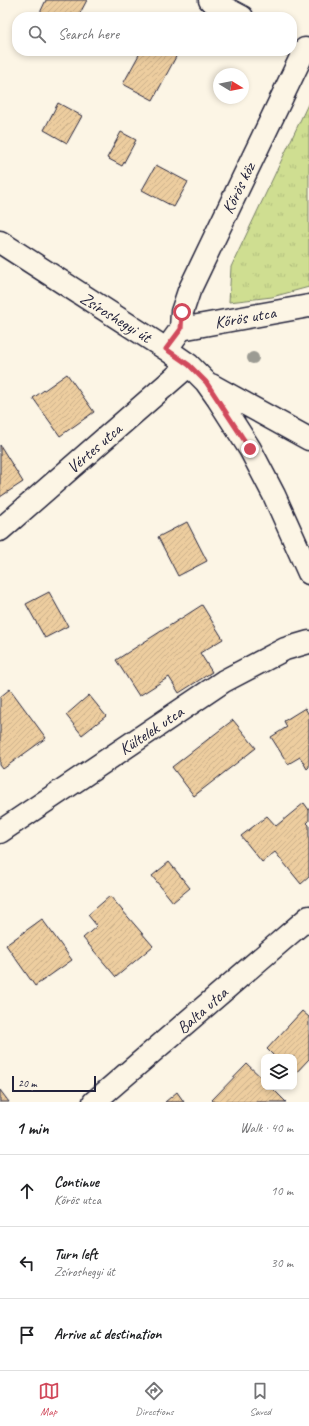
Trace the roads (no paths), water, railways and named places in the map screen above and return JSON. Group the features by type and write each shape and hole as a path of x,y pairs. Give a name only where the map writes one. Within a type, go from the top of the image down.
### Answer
{"street":[{"path":"210,0 233,12"},
{"name":"Kőrös köz","path":"181,329 182,312 189,291 302,48"},
{"name":"Zsíroshegyi út","path":"0,242 166,349 189,365 206,382 250,449 274,495 309,573"},
{"name":"Kőrös utca","path":"181,329 309,306"},
{"path":"166,349 181,329"},
{"name":"Vértes utca","path":"0,530 189,365"},
{"path":"206,382 309,439"},
{"name":"Kültelek utca","path":"0,832 224,681 285,649 309,642"},
{"name":"Balta utca","path":"94,1102 309,917"}]}
